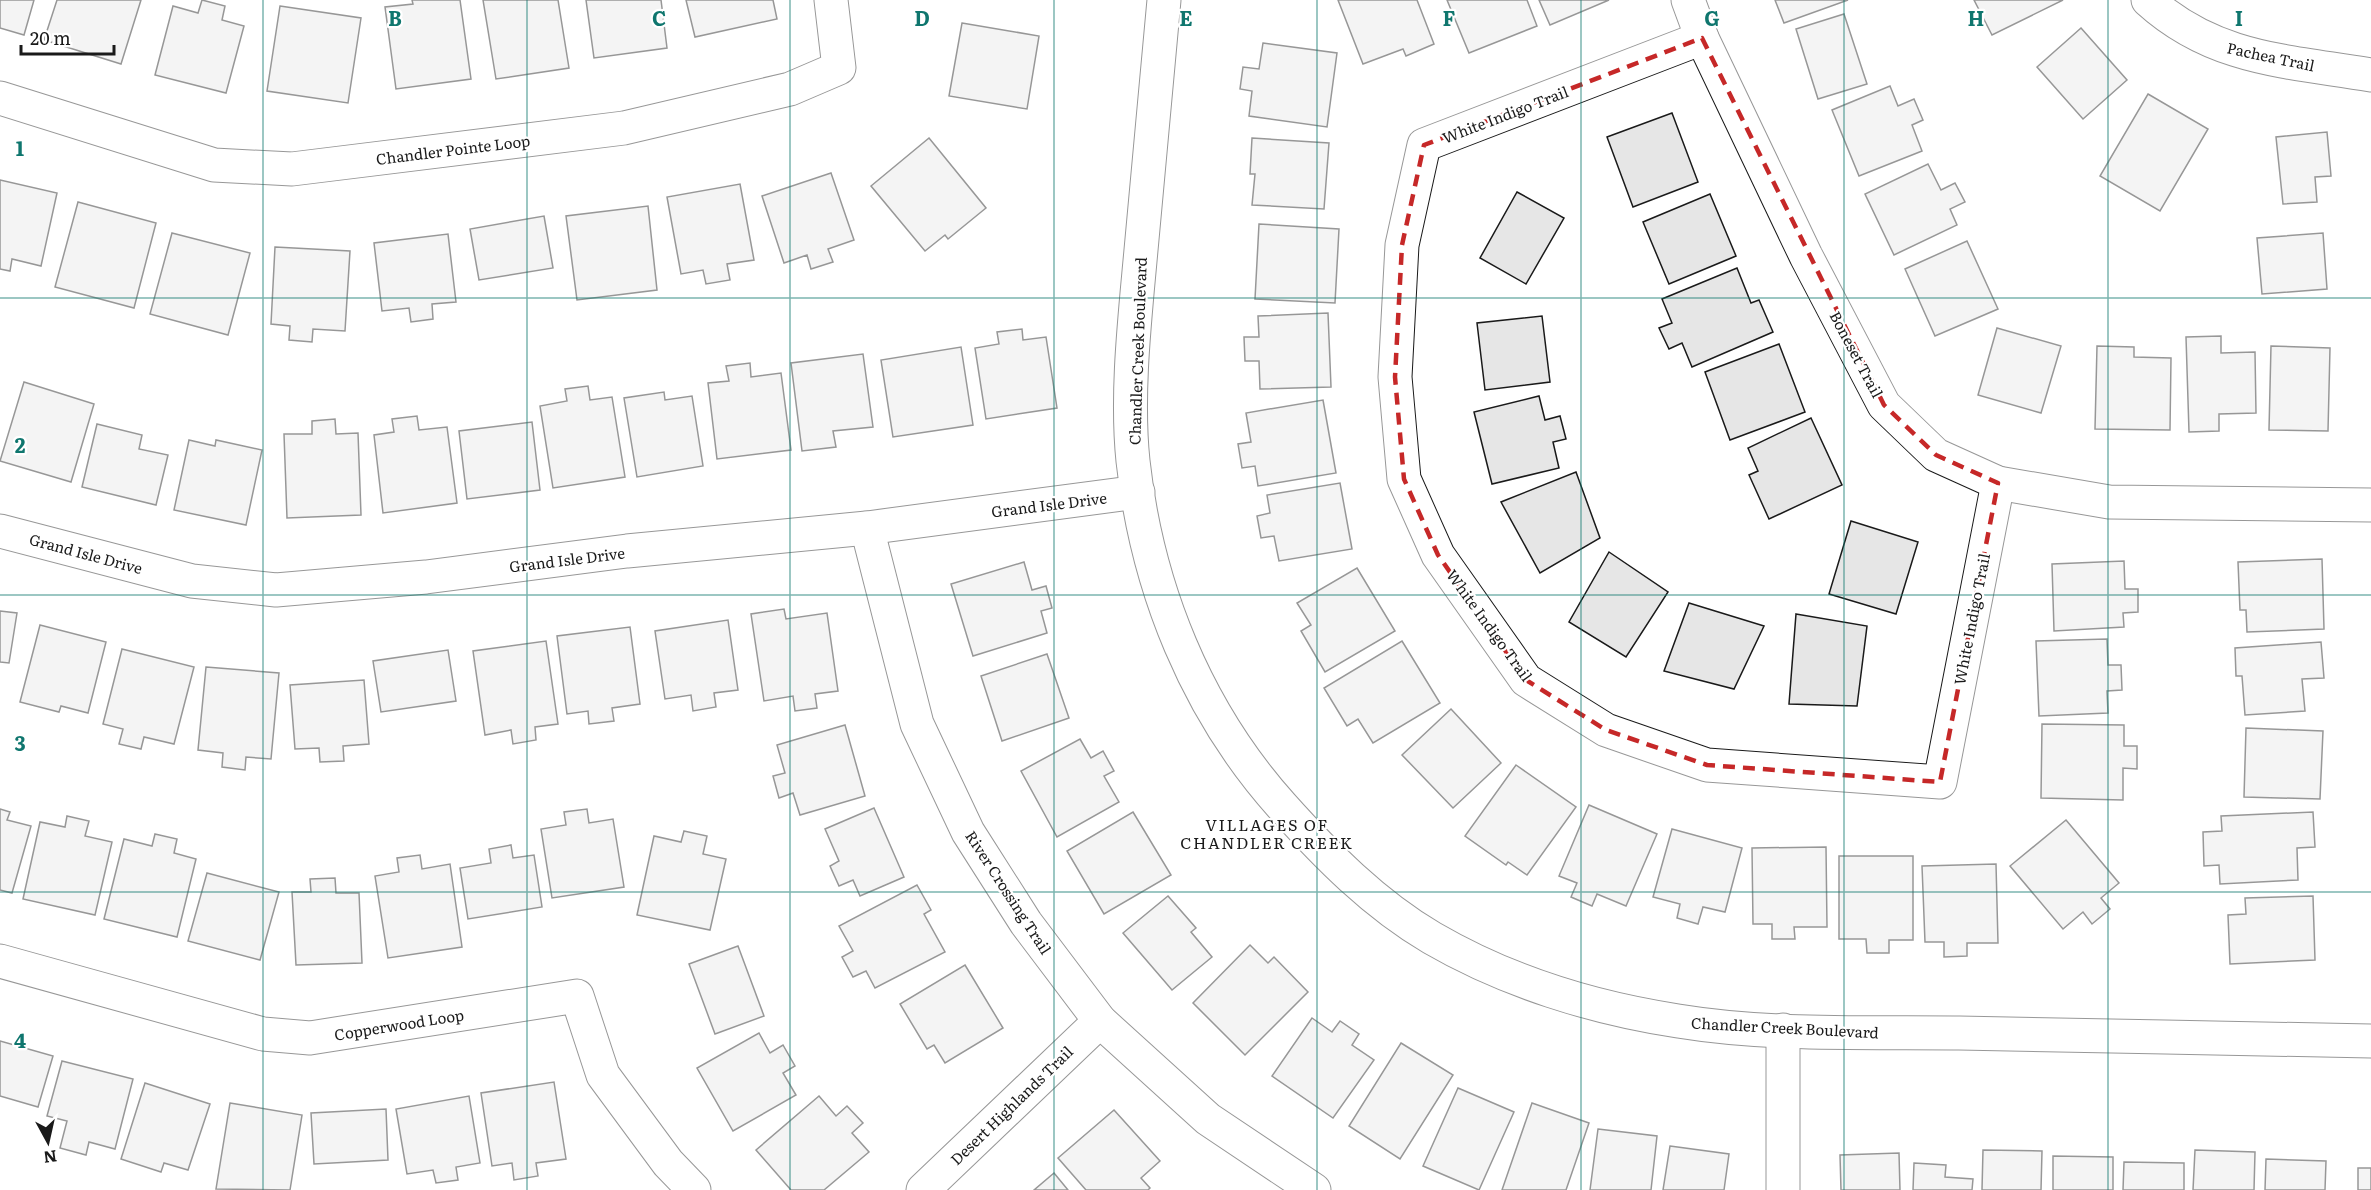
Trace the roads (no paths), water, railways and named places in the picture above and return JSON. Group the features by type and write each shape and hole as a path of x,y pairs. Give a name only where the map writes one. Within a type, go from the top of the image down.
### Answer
{"street":[{"name":"Chandler Pointe Loop","path":"0,98 214,165 292,169 624,128 790,89 839,68 831,0"},
{"name":"Chandler Creek Boulevard","path":"1164,0 1136,308 1132,421 1133,458 1138,492 1159,586 1174,631 1199,688 1252,772 1324,851 1364,889 1441,943 1479,962 1578,999 1681,1022 1783,1030 2371,1041"},
{"name":"Boneset Trail","path":"1688,0 1702,38 1806,256 1884,405 1936,455 1998,483 2109,502 2371,505"},
{"name":"Pachea Trail","path":"2148,0 2184,28 2223,47 2244,54 2371,75"},
{"name":"White Indigo Trail","path":"1702,38 1424,145 1402,245 1395,377 1404,479 1438,555 1526,680 1606,730 1707,765 1940,782 1998,483"},
{"name":"Grand Isle Drive","path":"0,531 192,582 276,590 426,577 627,551 867,528 1138,492"},
{"name":"River Crossing Trail","path":"867,528 917,723 968,832 1026,923 1100,1020 1208,1119 1314,1190"},
{"name":"Copperwood Loop","path":"0,961 263,1034 310,1038 577,996 603,1075 668,1163 694,1190"},
{"name":"Desert Highlands Trail","path":"923,1190 1100,1020"},
{"path":"1783,1030 1783,1190"}],"district":[{"name":"VILLAGES OF CHANDLER CREEK","path":"1267,833"}]}
